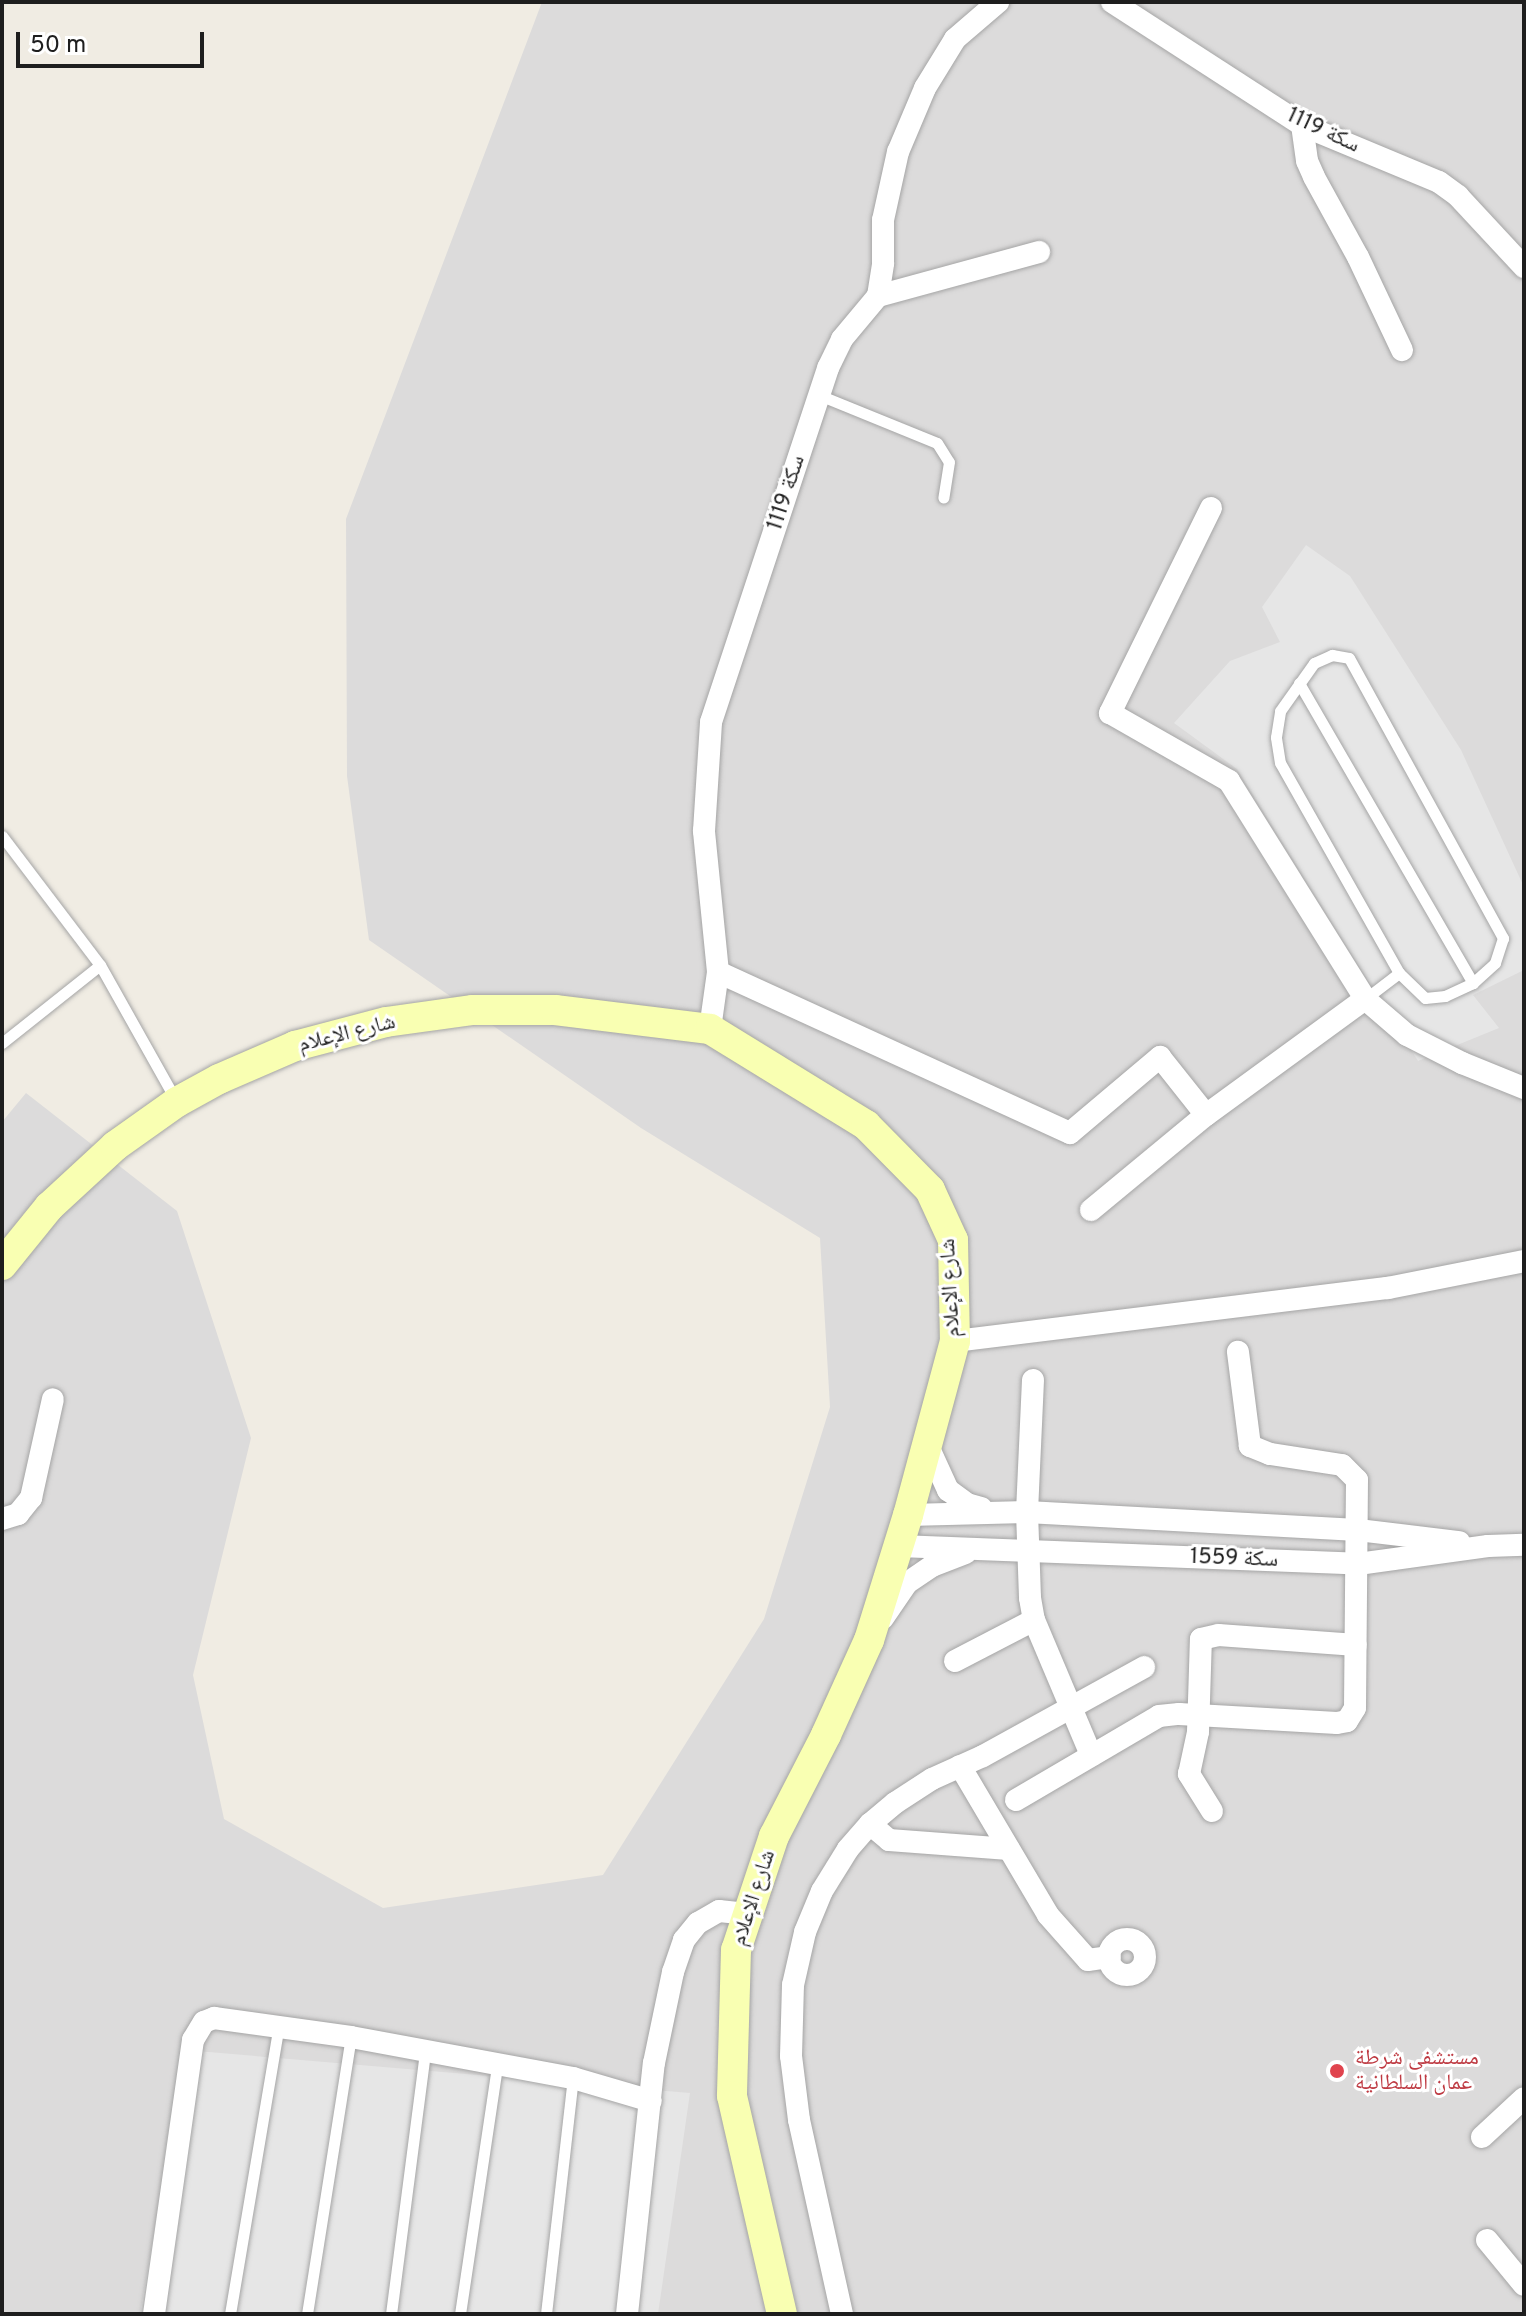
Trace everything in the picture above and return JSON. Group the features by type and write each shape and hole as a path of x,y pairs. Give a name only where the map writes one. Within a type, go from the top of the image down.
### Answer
{"main road":[{"name":"شارع الإعلام","path":"2,1265 49,1207 115,1146 177,1102 219,1079 295,1046 386,1022 473,1010 555,1010 710,1029 866,1125 930,1190 953,1240 955,1341 908,1515 869,1640 826,1735 774,1836 736,1950 732,2096 782,2314"}],"street":[{"path":"998,2 955,39 925,88 903,139 883,220 883,263 878,296 1039,252"},
{"name":"سكة 1119","path":"1112,2 1302,125 1439,182 1458,196 1524,267"},
{"path":"1302,125 1311,169 1358,257 1402,350"},
{"name":"سكة 1119","path":"710,1029 718,972 704,831 711,722 819,395 842,339 878,296"},
{"path":"1211,508 1110,713 1229,781 1365,999 1407,1035 1462,1063 1524,1088"},
{"path":"718,972 1070,1133 1160,1057 1206,1115"},
{"path":"1091,1210 1206,1115 1365,999"},
{"path":"955,1341 1388,1288 1524,1261"},
{"path":"1016,1800 1159,1716 1198,1715 1337,1723 1347,1721 1355,1708 1357,1480 1342,1465 1270,1454 1250,1446 1238,1352"},
{"path":"1033,1380 1027,1512 1034,1620 1091,1755"},
{"path":"2,1519 18,1514 31,1498 53,1399"},
{"name":"سكة 1559","path":"927,1442 948,1490 967,1504 990,1510"},
{"name":"سكة 1559","path":"908,1515 990,1510 1358,1530 1488,1546"},
{"name":"سكة 1559","path":"899,1546 1358,1564 1488,1546 1524,1545"},
{"name":"سكة 1559","path":"869,1640 907,1583 932,1566 980,1549"},
{"path":"955,1661 1034,1620"},
{"path":"1212,1811 1189,1774 1198,1715 1201,1639 1219,1635 1356,1645"},
{"path":"842,2314 799,2120 791,2056 793,1985 805,1932 822,1891 870,1824 932,1779 1144,1667"},
{"path":"960,1766 1048,1915 1088,1960 1110,1957"},
{"path":"870,1824 889,1840 1009,1849"},
{"path":"627,2314 654,2063 673,1972 684,1940 698,1923 719,1911 747,1914"},
{"path":"154,2314 193,2040 204,2022 214,2018 351,2037 573,2078 651,2101"},
{"path":"1482,2137 1524,2098"},
{"path":"1487,2240 1524,2285"}],"lane":[{"path":"819,395 937,443 949,462 943,498"},
{"path":"1332,655 1349,658 1503,938 1495,963 1473,983 1445,996 1425,998 1399,973 1280,763 1276,737 1280,711 1314,663 1332,655"},
{"path":"1299,683 1473,983"},
{"path":"2,836 100,965 177,1102"},
{"path":"2,1043 100,965"},
{"path":"1365,999 1399,973"},
{"path":"230,2314 278,2029"},
{"path":"307,2314 351,2037"},
{"path":"391,2314 425,2052"},
{"path":"460,2314 497,2065"},
{"path":"546,2314 573,2078"}],"shaded area":[{"path":"542,2 1524,2 1524,2314 2,2314 2,1122 26,1093 177,1211 251,1438 193,1675 224,1819 383,1908 603,1875 764,1619 830,1407 820,1238 641,1128 369,940 347,776 346,519"},
{"path":"1306,545 1350,576 1461,750 1524,887 1524,970 1473,995 1499,1028 1418,1061 1237,769 1174,723 1230,661 1280,642 1262,607"},
{"path":"185,2050 690,2093 658,2314 140,2314"}],"place":[{"name":"مستشفى شرطة عمان السلطانية","path":"1337,2071"}]}
